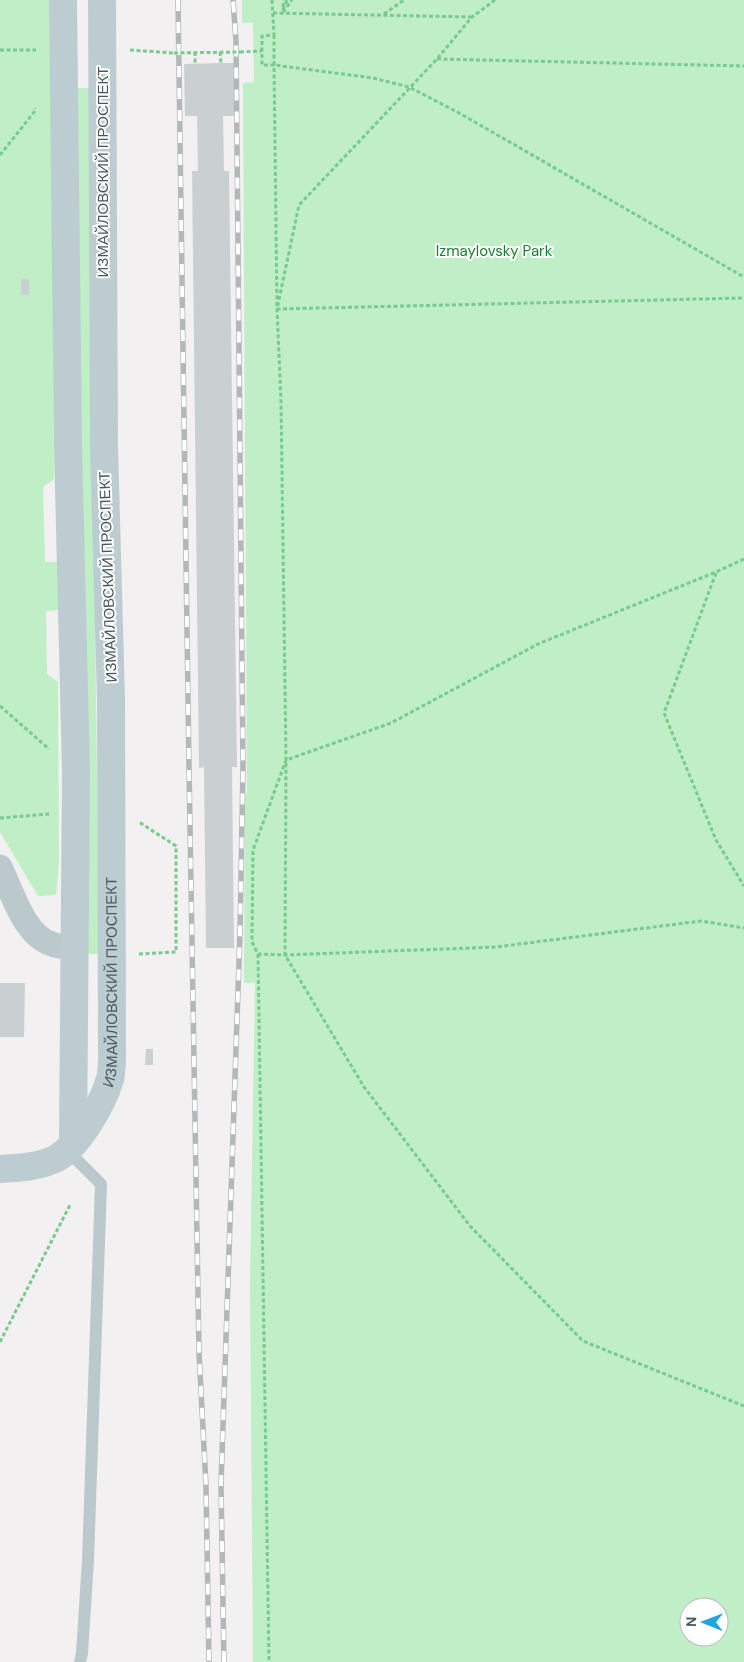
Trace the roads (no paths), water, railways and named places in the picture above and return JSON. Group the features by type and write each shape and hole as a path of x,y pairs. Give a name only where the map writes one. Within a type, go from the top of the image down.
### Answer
{"street":[{"name":"ИЗМАЙЛОВСКИЙ ПРОСПЕКТ","path":"63,0 68,436 76,772 75,948 70,1146"},
{"name":"ИЗМАЙЛОВСКИЙ ПРОСПЕКТ","path":"70,1146 96,1112 110,1077 112,1040 111,699 104,438 102,0"},
{"path":"0,867 32,931 39,938 51,944 75,948"},
{"path":"0,1169 39,1164 55,1159 70,1146"}],"lane":[{"path":"70,1146 101,1184 88,1560 80,1662"}],"railway":[{"path":"178,0 199,1353 206,1486 209,1662"},
{"path":"224,1662 221,1484 240,933 243,767 236,41 233,0"}],"park label":[{"name":"Izmaylovsky Park","path":"494,251"}]}
